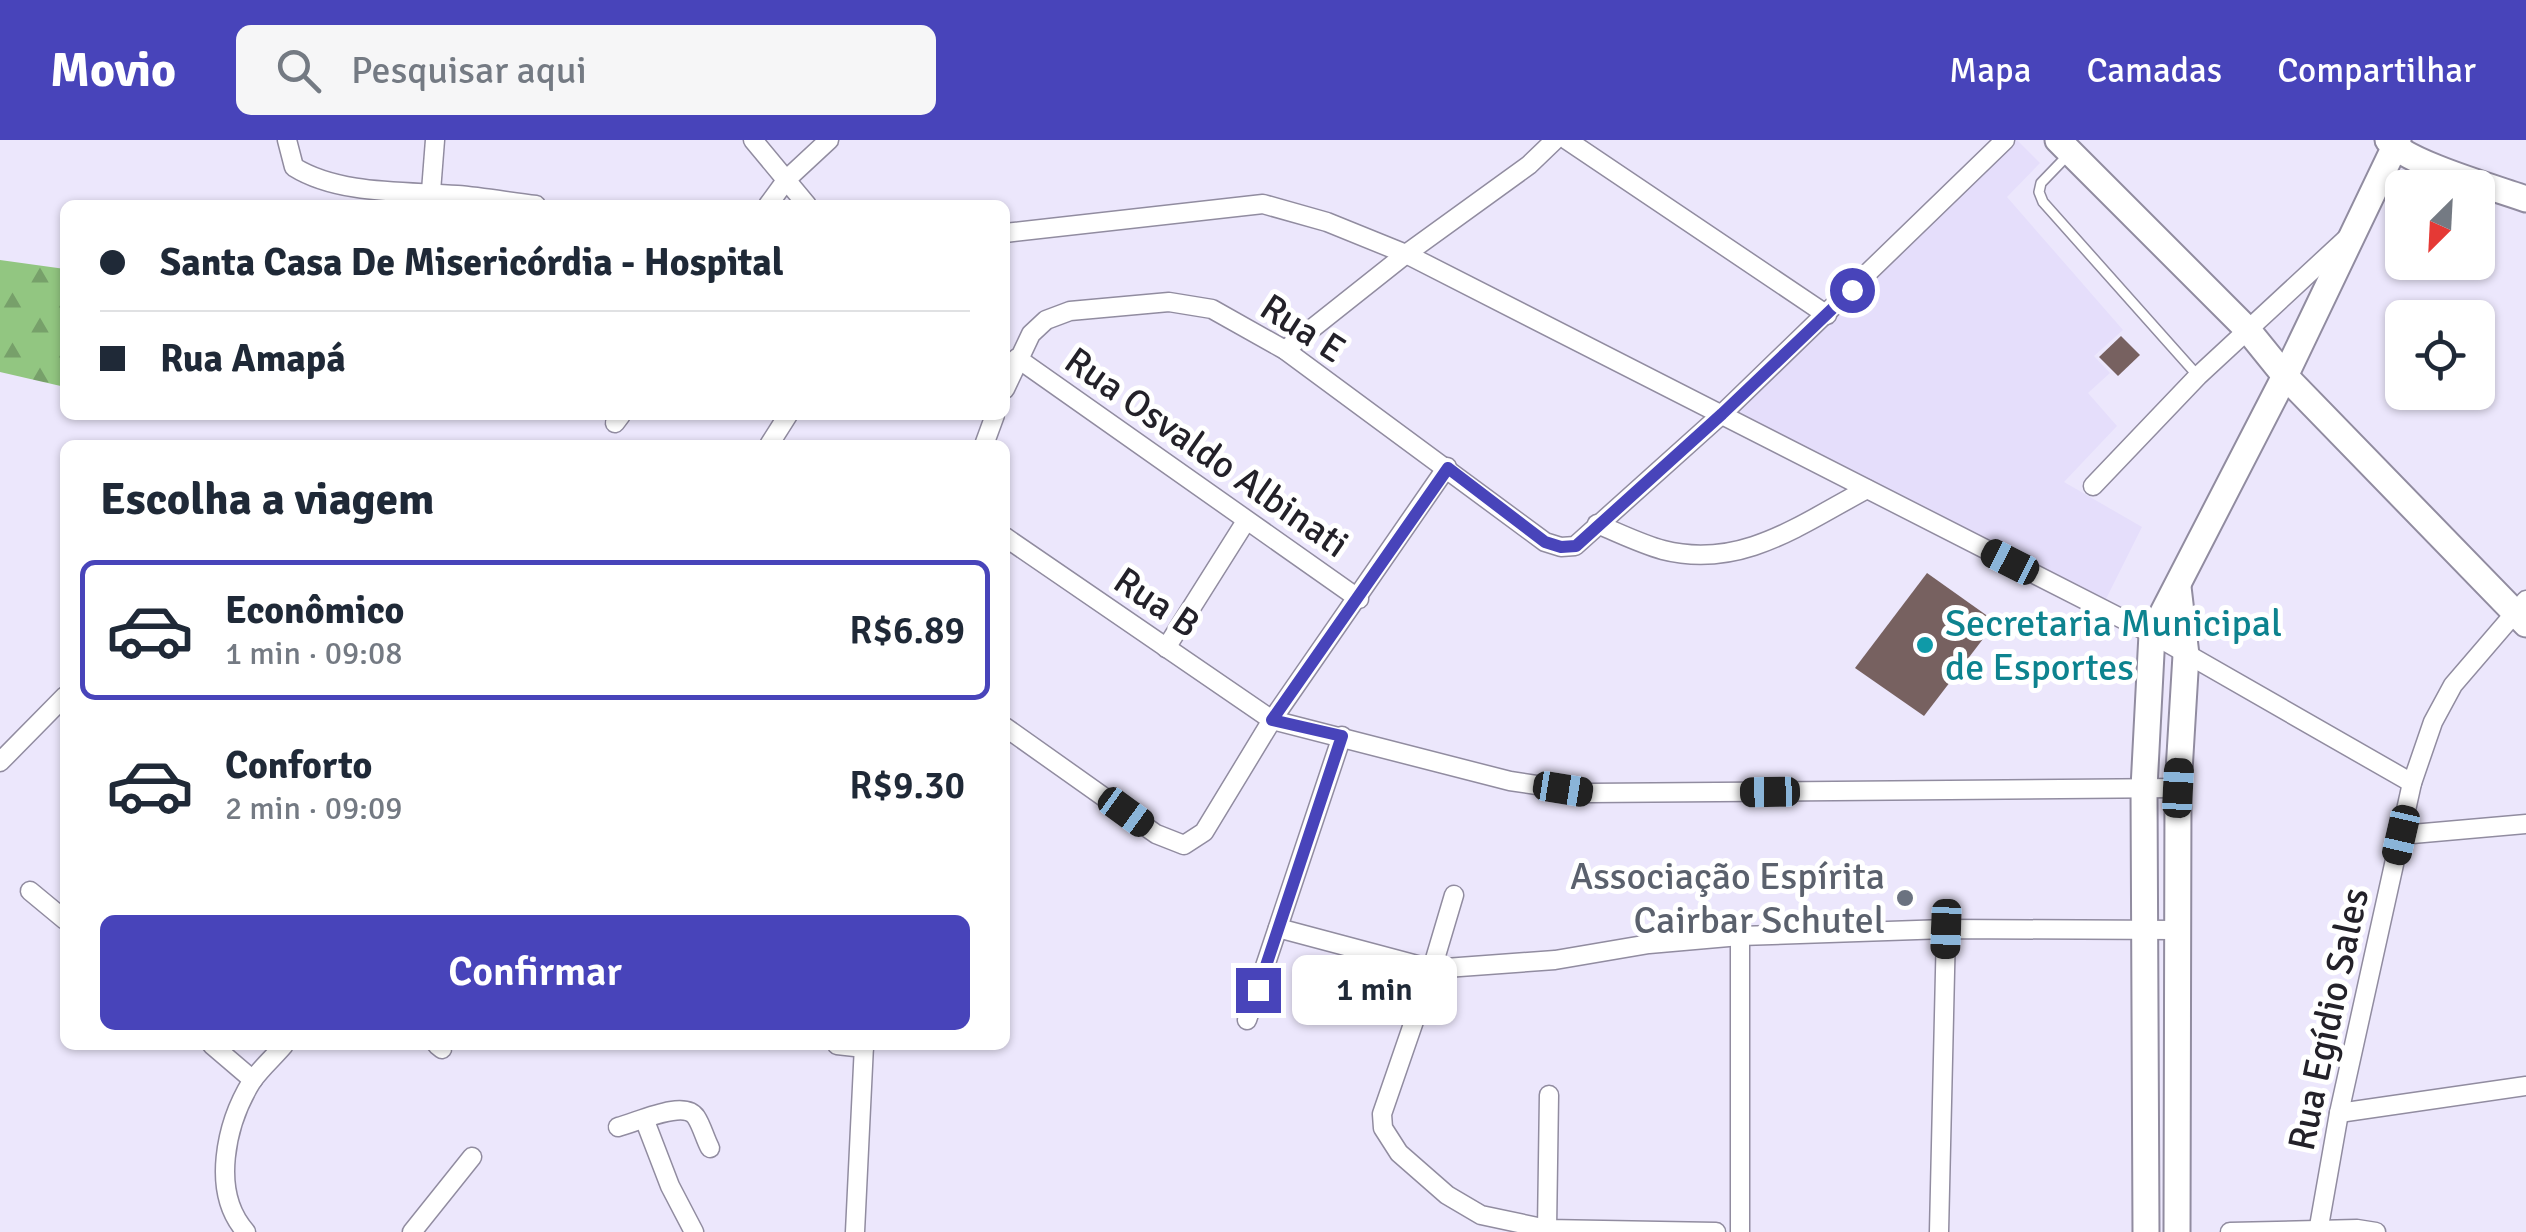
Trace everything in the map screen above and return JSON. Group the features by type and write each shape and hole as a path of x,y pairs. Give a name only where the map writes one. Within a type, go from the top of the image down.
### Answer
{"street":[{"path":"287,140 294,167 304,173 368,190 430,200 435,140"},
{"path":"753,140 802,200"},
{"path":"771,200 786,179 829,140"},
{"path":"1285,350 1406,254 1528,166 1555,140"},
{"path":"1567,140 1827,315"},
{"path":"1867,489 1743,552 1711,556 1664,550 1597,524 1722,414 2005,140"},
{"path":"2146,1232 2144,788 2152,634 2285,376 2394,142 2418,159 2526,200"},
{"path":"2064,146 2247,329 2285,376 2522,612"},
{"path":"1010,232 1263,204 1327,222 1406,254 2152,634 2412,783"},
{"path":"2093,486 2198,376 2350,235"},
{"name":"Rua E","path":"1010,376 1031,334 1046,320 1070,311 1169,302 1212,309 1285,350 1545,542 1576,546 1597,524"},
{"name":"Rua Osvaldo Albinati","path":"1017,358 1359,599"},
{"path":"1010,731 1156,834 1184,845 1204,832 1272,720 1448,468"},
{"path":"1166,648 1246,521"},
{"name":"Rua B","path":"1010,540 1272,720"},
{"path":"2177,1232 2178,788 2186,655 2178,587"},
{"name":"Rua Egídio Sales","path":"2318,1231 2339,1113 2412,783 2432,722 2476,655 2522,612"},
{"path":"2,757 60,701"},
{"path":"1272,720 1510,781 1590,793 2178,788"},
{"path":"1247,1020 1342,736"},
{"path":"2401,835 2526,824"},
{"path":"30,891 60,916"},
{"path":"1454,895 1382,1114 1382,1128 1399,1154 1447,1195 1480,1215 1548,1229 1716,1232"},
{"path":"1278,928 1432,969 1555,960 1649,944 1740,936 1946,929 2178,930"},
{"path":"1939,1232 1946,929"},
{"path":"1740,936 1740,1232"},
{"path":"218,1050 253,1080"},
{"path":"246,1232 226,1189 226,1150 235,1115 253,1080 280,1050"},
{"path":"854,1232 864,1050"},
{"path":"2339,1113 2526,1086"},
{"path":"1548,1229 1549,1095"},
{"path":"618,1126 686,1109 695,1114 710,1148"},
{"path":"645,1120 670,1186 694,1232"},
{"path":"412,1232 472,1157"},
{"path":"2230,1232 2376,1232"}],"lane":[{"path":"2064,146 2038,192 2043,202 2198,376"}],"shaded area":[{"path":"2017,140 2040,163 2007,197 2123,330 2094,356 2110,373 2088,393 2117,426 2064,482 2142,527 2105,601 1727,417"}],"green space":[{"path":"0,260 60,268 60,386 0,372"}],"building":[{"path":"2121,336 2140,355 2118,376 2099,357"},
{"name":"Secretaria Municipal de Esportes","path":"1927,573 1996,622 1924,716 1855,668"}],"place":[{"name":"Secretaria Municipal de Esportes","path":"1925,645"},
{"name":"Associação Espírita Cairbar Schutel","path":"1905,898"}],"route":[{"path":"1258,990 1342,736 1272,720 1448,468 1545,542 1576,546 1852,290"}]}
